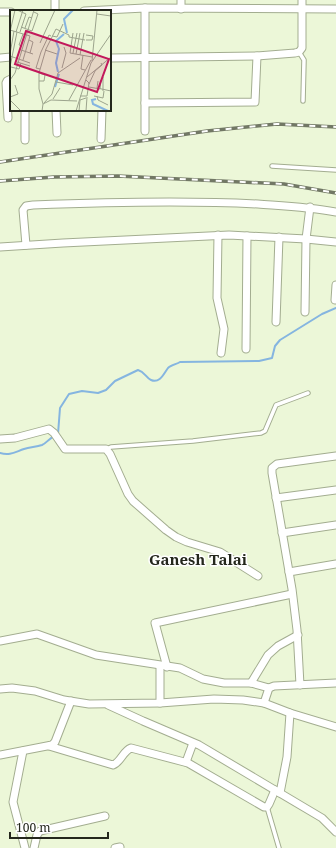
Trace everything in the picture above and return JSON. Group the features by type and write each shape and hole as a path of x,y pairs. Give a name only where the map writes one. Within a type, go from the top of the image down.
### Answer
{"street":[{"path":"55,10 56,0"},
{"path":"181,0 181,9"},
{"path":"111,58 258,56 299,52 302,48 302,0"},
{"path":"145,8 145,131"},
{"path":"104,10 145,8 336,9"},
{"path":"145,103 255,102 258,56"},
{"path":"0,58 10,57"},
{"path":"8,118 6,83 10,80"},
{"path":"25,111 25,140"},
{"path":"56,111 57,133"},
{"path":"101,138 102,111"},
{"path":"26,245 22,210 26,206 33,204 192,202 310,207 336,212"},
{"path":"305,312 306,239 310,207"},
{"path":"0,247 218,236 278,237 336,242"},
{"path":"218,236 217,298 224,329 221,353"},
{"path":"246,349 247,236"},
{"path":"276,322 278,237"},
{"path":"334,300 336,285"},
{"path":"0,439 15,438 46,429 51,429 62,446 67,449 108,450 128,494 133,501 166,530 187,542 220,552 258,576"},
{"path":"300,685 298,636 272,468 277,464 336,456"},
{"path":"276,498 336,490"},
{"path":"282,533 336,525"},
{"path":"289,572 336,564"},
{"path":"160,703 163,666 155,623 292,594"},
{"path":"0,641 37,634 96,655 180,668 203,678 224,683 251,683 269,688 279,685 336,683"},
{"path":"251,683 268,655 278,646 298,636"},
{"path":"0,688 35,691 71,701 89,704 160,703 214,698 243,700 264,703 290,713 336,727"},
{"path":"264,703 269,688"},
{"path":"0,755 49,746 55,742 71,701"},
{"path":"106,704 193,742 322,818 336,832"},
{"path":"49,746 113,765 117,764 127,750 131,748 186,762 266,808 278,791 287,757 290,713"},
{"path":"186,762 193,742"},
{"path":"23,751 13,802 25,848"},
{"path":"34,848 37,835 40,831 105,816"}],"lane":[{"path":"299,52 304,60 303,101"},
{"path":"272,166 336,170"},
{"path":"106,449 111,447 261,434 265,431 276,405 308,394"},
{"path":"266,808 279,848"}],"waterway":[{"path":"58,434 60,408 69,394 82,391 98,393 106,390 115,381 138,370 149,379 157,381 169,367 180,362 259,361 272,358 275,346 280,340 322,314 336,308"},
{"path":"0,453 10,454 26,448 42,445 55,436"}],"railway":[{"path":"0,162 207,131 277,124 336,127"},
{"path":"0,181 54,177 118,176 284,184 336,193"}],"district":[{"name":"Ganesh Talai","path":"198,559"}]}
